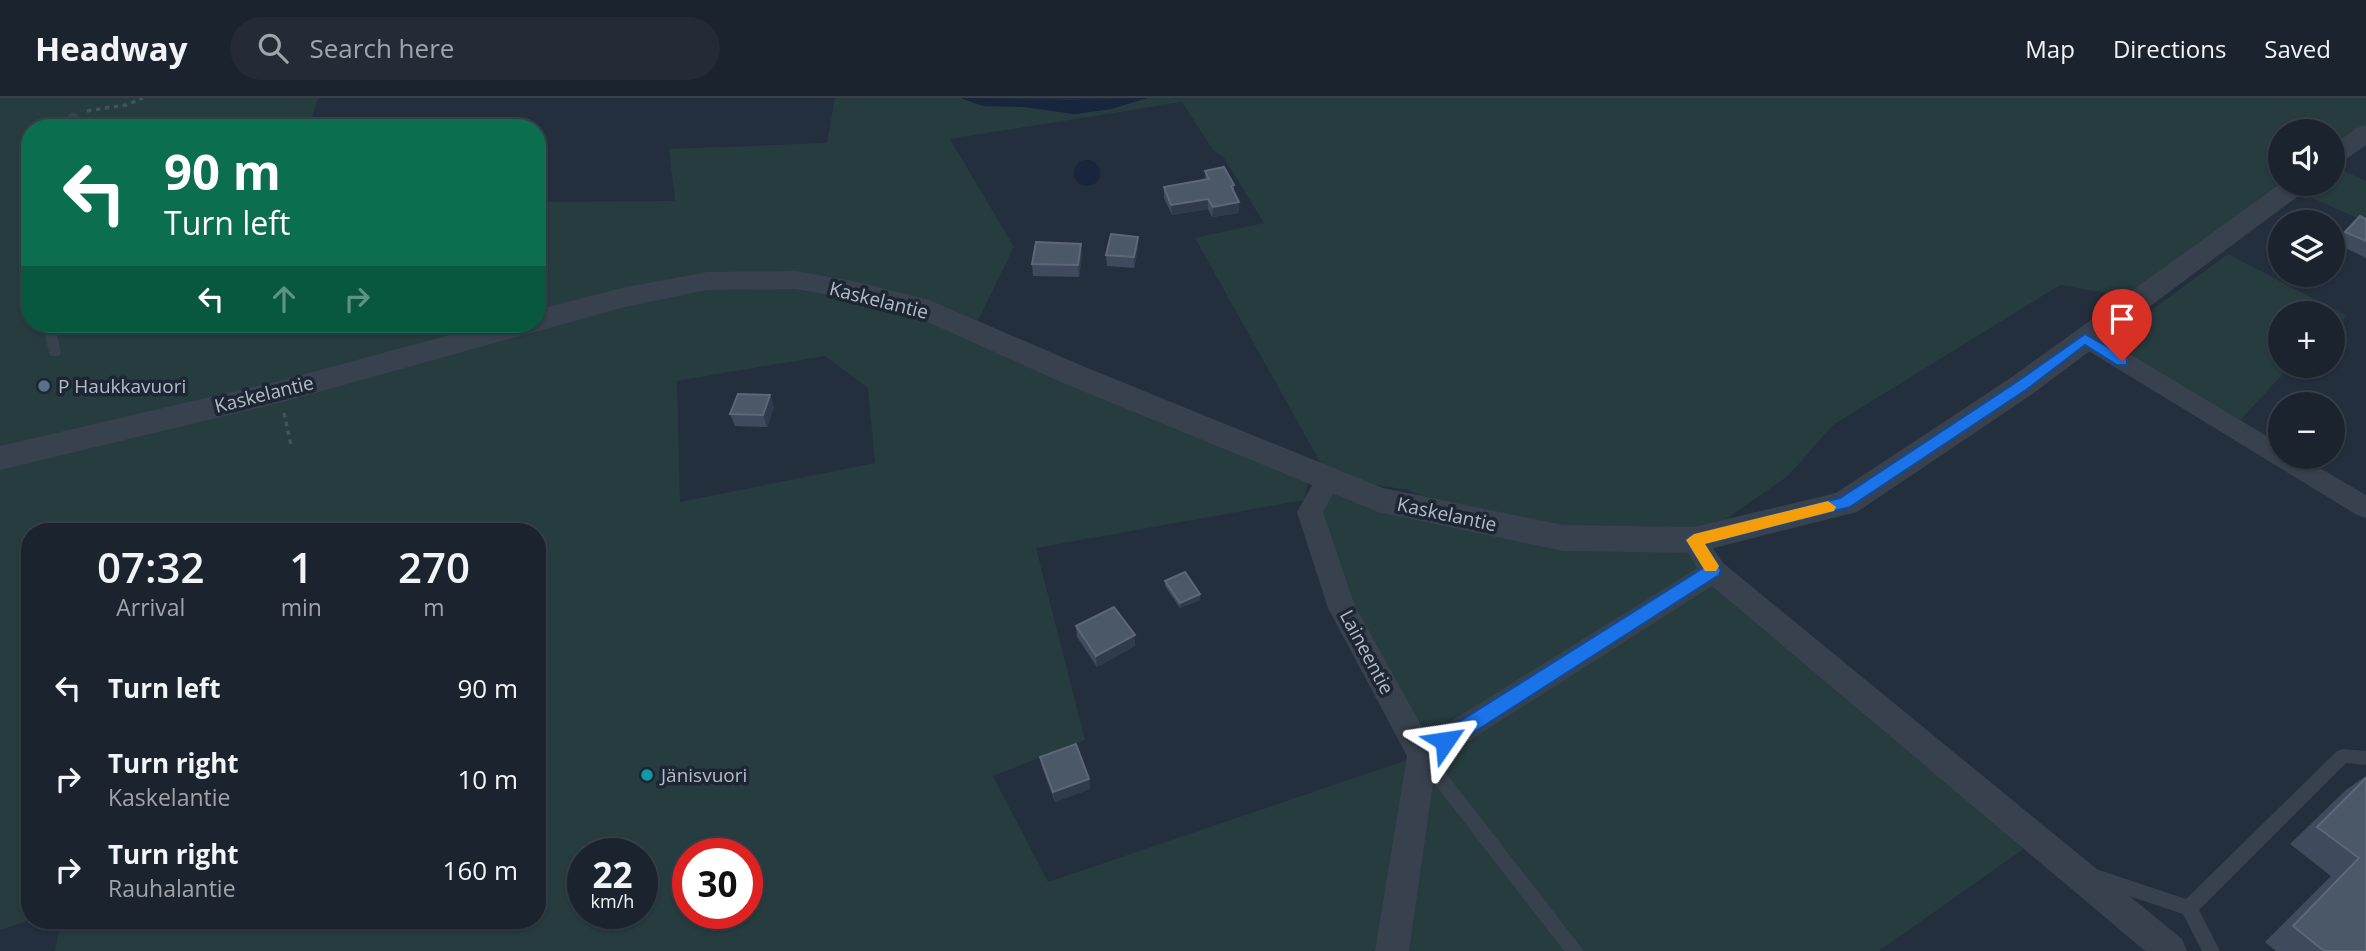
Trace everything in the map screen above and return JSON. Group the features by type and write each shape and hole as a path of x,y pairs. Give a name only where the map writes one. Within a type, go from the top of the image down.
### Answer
{"street":[{"path":"2345,148 2366,133"},
{"name":"Kaskelantie","path":"546,318 621,298 707,281 796,280 858,291 919,307 1378,499 1563,538 1694,540 1845,502 2020,387 2280,196"},
{"name":"Kaskelantie","path":"0,458 279,391 492,333"},
{"path":"2085,338 2268,449"},
{"path":"2301,469 2366,508"},
{"name":"Laineentie","path":"1329,478 1310,512 1342,608 1422,755"},
{"path":"1694,540 1713,570 2170,951"},
{"path":"1392,951 1422,755 1713,570"}],"lane":[{"path":"73,115 73,119"},
{"path":"51,333 55,353"},
{"path":"1422,755 1575,951"},
{"path":"2189,908 2343,757 2366,758"},
{"path":"2072,869 2189,908 2211,951"}],"path":[{"path":"73,115 100,107 126,105 143,98"},
{"path":"279,391 291,445"}],"green space":[{"path":"0,98 318,98 311,119 21,119 21,333 546,333 546,202 675,201 669,149 827,143 835,98 961,98 983,106 1024,107 1075,114 1111,109 1147,98 2366,98 2366,134 2345,149 2345,119 2268,119 2268,196 2281,196 2140,299 2060,285 1833,425 1788,476 1684,548 2036,840 1879,951 55,951 59,929 546,929 546,523 21,523 21,923 0,930","holes":["1182,102 1213,150 1224,158 1264,223 1195,238 1329,478 1310,512 1422,755 1048,882 993,776 1085,740 1036,548 1304,500 1311,471 973,330 1014,247 950,139","825,356 868,388 875,463 680,502 677,381","1333,478 1408,490 1469,517"]},
{"path":"2345,171 2366,181 2366,222 2345,213 2345,210 2308,196 2345,196"},
{"path":"2228,254 2268,275 2268,287 2291,287 2318,301 2268,301 2268,378 2279,378 2233,428 2100,348"}],"water":[{"path":"961,98 1147,98 1111,109 1075,114 1024,107 983,106"},
{"path":"1087,160 1096,164 1100,173 1096,182 1087,186 1078,182 1074,173 1078,164"}],"building":[{"path":"1224,167 1234,185 1231,186 1239,202 1213,207 1208,199 1171,205 1164,187 1209,179 1205,171"},
{"path":"2360,216 2366,219 2366,241 2345,232"},
{"path":"1111,234 1138,237 1134,257 1106,255"},
{"path":"1036,242 1081,244 1078,265 1032,264"},
{"path":"738,394 770,395 763,415 730,414"},
{"path":"1185,572 1200,594 1180,603 1165,581"},
{"path":"1114,607 1135,635 1096,656 1076,626"},
{"path":"1076,744 1089,779 1053,792 1040,757"},
{"path":"2366,778 2366,951 2324,951 2293,926 2359,858 2317,827"}],"slow traffic":[{"path":"1711,566 1694,540 1828,507"}],"place":[{"name":"P Haukkavuori","path":"44,386"},
{"name":"Jänisvuori","path":"647,775"}],"route":[{"path":"1445,741 1713,570 1694,540 1845,502 2020,387 2085,338 2122,361"}]}
